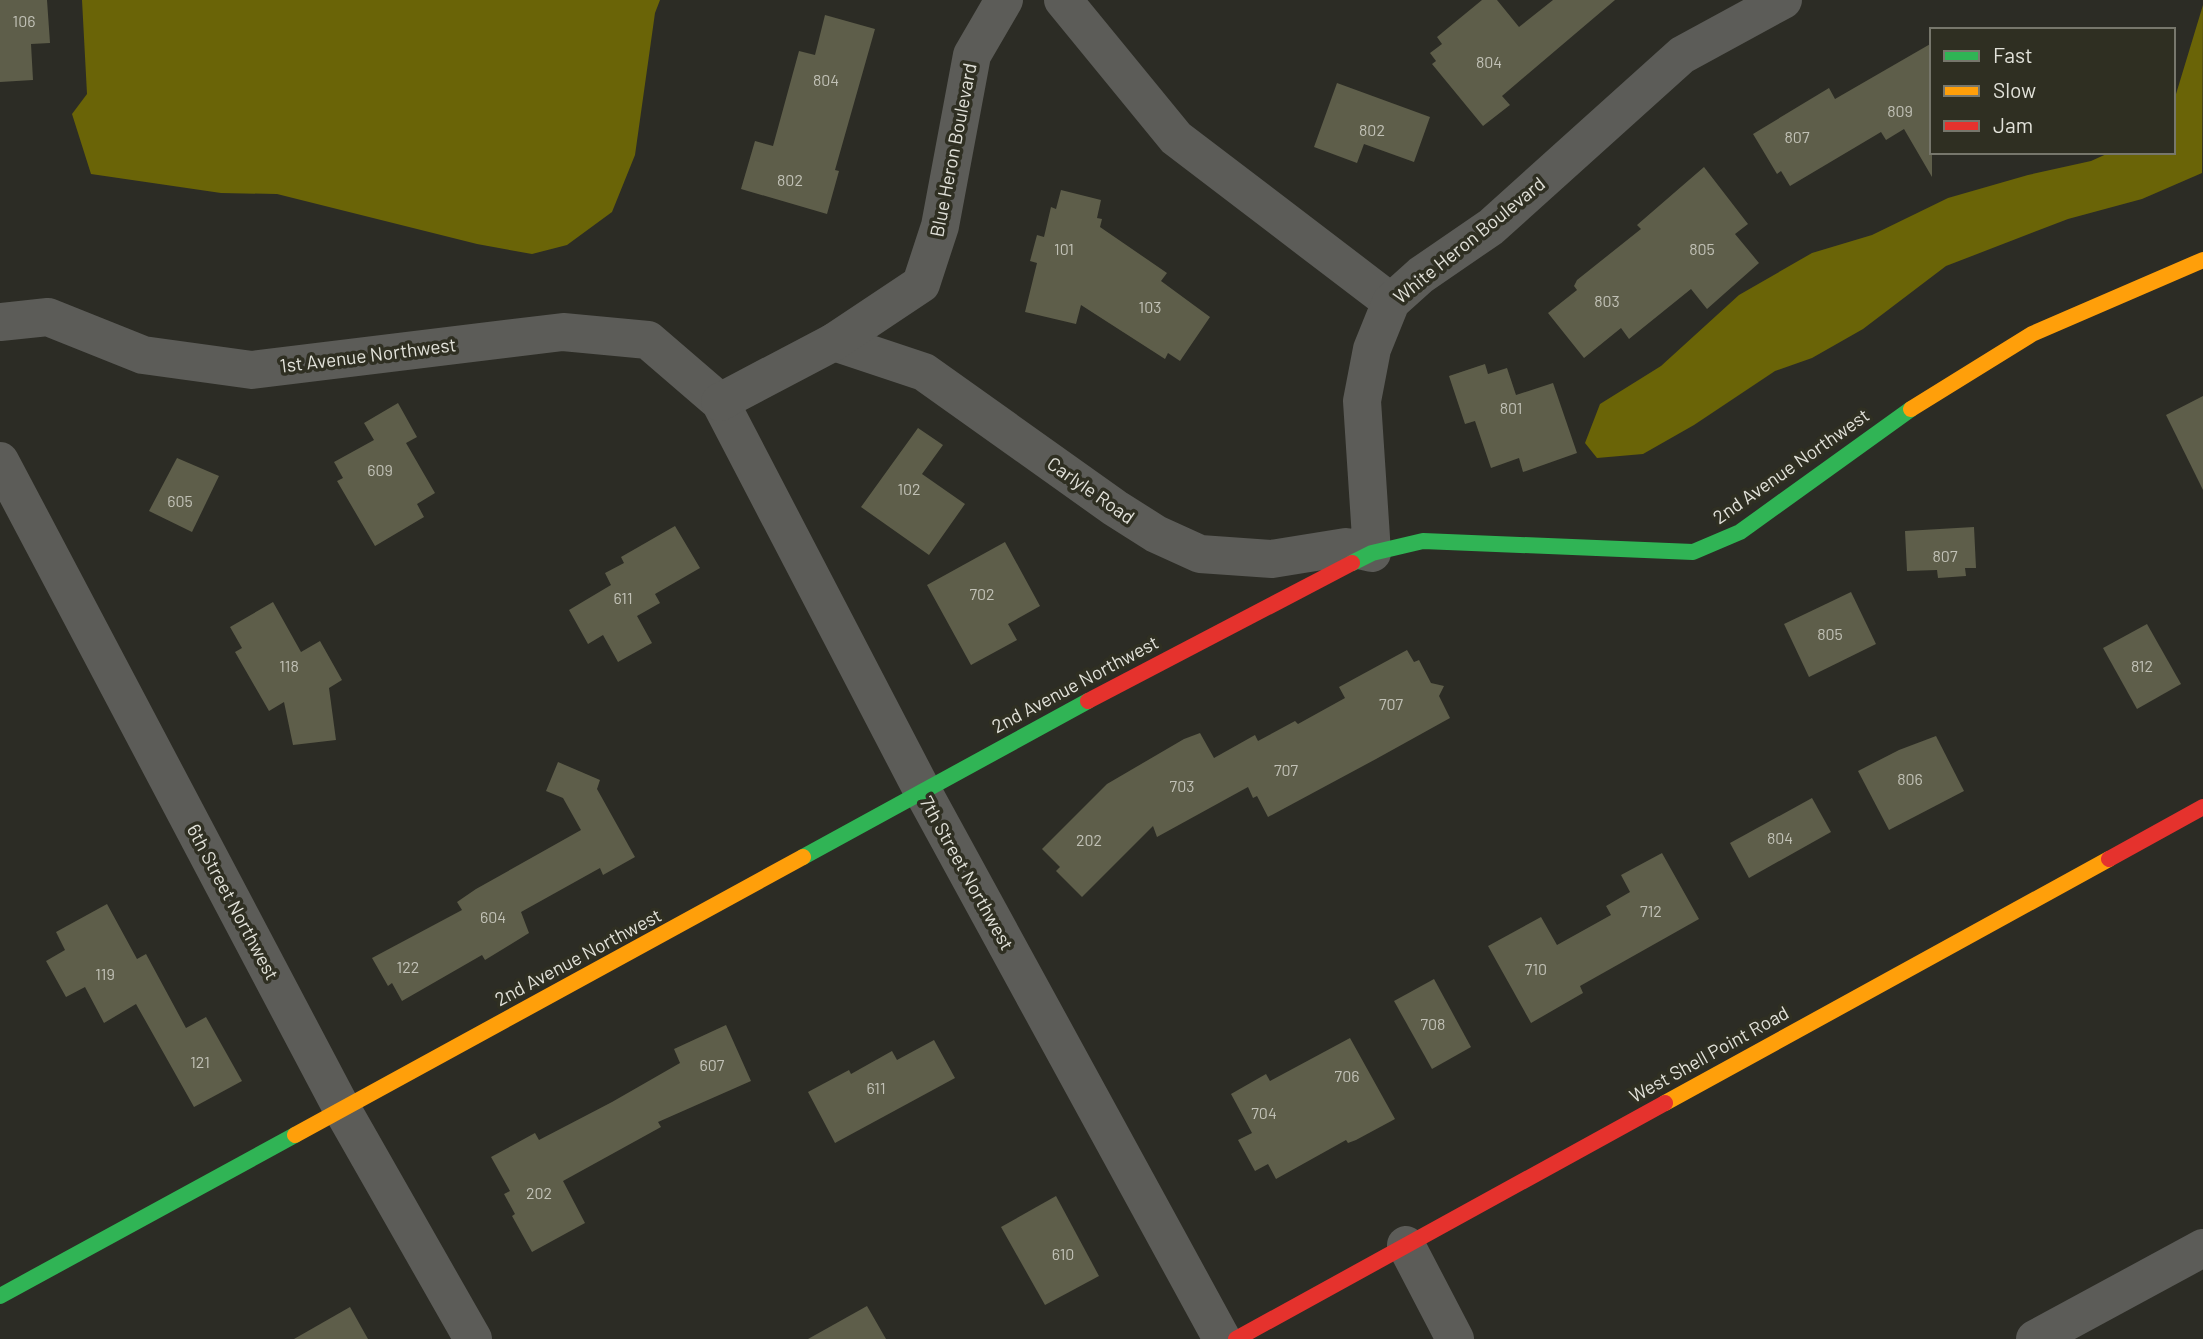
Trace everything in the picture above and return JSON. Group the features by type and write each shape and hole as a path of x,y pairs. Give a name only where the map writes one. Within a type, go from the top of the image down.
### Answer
{"street":[{"name":"Blue Heron Boulevard","path":"720,402 834,342 921,284 940,226 972,55 1004,0"},
{"path":"1063,0 1176,138 1391,302"},
{"name":"White Heron Boulevard","path":"1372,553 1362,401 1372,349 1391,302 1421,275 1491,228 1682,55 1783,0"},
{"name":"2nd Avenue Northwest","path":"0,1296 695,918 922,790 1282,597 1372,553 1423,541 1693,552 1740,532 1898,417 2032,334 2203,260"},
{"name":"1st Avenue Northwest","path":"0,322 48,317 143,355 252,370 563,332 648,340 720,402"},
{"name":"Carlyle Road","path":"834,342 924,372 1115,508 1156,534 1200,554 1272,559 1346,547 1372,553"},
{"name":"7th Street Northwest","path":"720,402 922,790 1222,1339"},
{"name":"6th Street Northwest","path":"0,461 342,1109 473,1339"},
{"name":"West Shell Point Road","path":"1236,1339 2203,807"},
{"path":"1406,1245 1455,1339"},
{"path":"2035,1339 2203,1248"}],"shaded area":[{"path":"82,0 660,0 655,13 635,155 612,212 567,245 532,254 477,244 277,194 221,193 91,174 72,114 87,94"},
{"path":"2203,5 2202,173 2142,199 2068,219 1946,266 1863,329 1812,358 1775,371 1694,425 1643,454 1597,458 1585,443 1600,404 1661,366 1739,295 1812,253 1872,235 1948,198 2028,175 2091,161 2107,154 2175,154 2175,97"}],"building":[{"path":"0,0 47,0 50,43 31,44 33,80 0,82"},
{"path":"1482,0 1497,0 1519,27 1553,0 1615,0 1502,96 1510,105 1483,126 1432,64 1436,61 1430,53 1442,44 1437,37"},
{"path":"825,15 875,29 835,170 839,171 827,214 741,189 755,141 773,146 799,51 815,55"},
{"path":"1930,44 1932,177 1904,129 1886,140 1881,132 1790,186 1781,171 1777,174 1753,134 1829,88 1835,99"},
{"path":"1337,83 1430,117 1414,162 1364,144 1357,163 1314,147"},
{"path":"1704,167 1748,224 1735,234 1759,263 1707,309 1691,289 1629,339 1621,328 1584,358 1548,313 1577,290 1574,286 1577,280 1641,229 1637,225"},
{"path":"1061,190 1101,200 1097,218 1102,219 1100,227 1167,273 1161,281 1210,317 1180,361 1168,353 1165,359 1081,305 1076,324 1025,312 1037,263 1030,261 1037,235 1044,237 1051,207 1056,209"},
{"path":"1485,364 1488,374 1507,368 1516,395 1553,383 1577,453 1523,472 1519,458 1491,468 1475,421 1465,424 1449,376"},
{"path":"2203,396 2203,490 2166,415"},
{"path":"398,403 417,437 406,443 435,493 417,504 424,517 375,546 337,481 343,478 334,462 374,440 364,423"},
{"path":"918,428 943,445 922,474 965,504 929,555 861,507"},
{"path":"177,458 219,476 192,532 149,511"},
{"path":"675,526 700,568 655,594 660,603 637,616 652,643 618,662 603,635 588,644 569,610 611,585 605,573 624,563 621,557"},
{"path":"1974,527 1976,568 1965,568 1966,576 1938,578 1937,570 1907,571 1905,531"},
{"path":"1005,542 1040,606 1008,624 1017,640 971,665 927,585"},
{"path":"1851,592 1876,644 1809,677 1784,624"},
{"path":"273,602 301,652 320,641 342,680 329,688 336,740 293,745 284,702 269,711 235,652 242,648 230,627"},
{"path":"2147,624 2181,684 2137,709 2103,648"},
{"path":"1407,650 1414,662 1419,660 1431,683 1444,686 1439,696 1450,718 1376,759 1268,817 1257,796 1253,798 1248,787 1157,837 1153,826 1082,897 1056,871 1060,867 1042,849 1107,784 1184,739 1200,733 1214,758 1255,735 1258,741 1295,721 1298,724 1345,698 1339,687"},
{"path":"1936,736 1964,791 1889,830 1858,771 1899,750"},
{"path":"558,762 600,780 597,789 635,857 603,875 600,868 521,912 529,933 485,960 482,955 402,1001 392,983 388,986 372,958 462,910 457,902 476,889 581,830 563,798 546,791"},
{"path":"1812,798 1831,832 1749,878 1730,843"},
{"path":"1662,853 1699,919 1580,986 1583,993 1531,1023 1488,946 1541,917 1557,945 1611,915 1606,906 1630,892 1621,875"},
{"path":"107,904 137,959 146,954 186,1028 206,1017 242,1081 194,1107 136,1004 104,1023 85,987 66,997 46,961 65,950 56,932"},
{"path":"1434,979 1471,1047 1432,1069 1394,1001"},
{"path":"726,1025 751,1081 658,1122 661,1127 563,1181 585,1223 532,1252 512,1216 515,1214 504,1194 510,1191 491,1157 535,1133 539,1140 612,1102 680,1063 674,1049"},
{"path":"1350,1038 1395,1119 1356,1140 1348,1143 1346,1140 1276,1179 1268,1164 1255,1171 1238,1140 1252,1133 1231,1094 1266,1074 1270,1081"},
{"path":"934,1040 955,1078 835,1143 808,1092 849,1070 851,1074 892,1051 897,1060"},
{"path":"1056,1196 1099,1276 1045,1305 1001,1227"},
{"path":"867,1306 886,1339 808,1339"},
{"path":"350,1307 368,1339 294,1339"}],"traffic: fast":[{"path":"1352,563 1372,553 1423,541 1693,552 1740,532 1911,409"},
{"path":"803,857 1088,701"},
{"path":"0,1296 295,1135"}],"traffic: slow":[{"path":"1911,409 2032,334 2203,260"},
{"path":"295,1135 803,857"},
{"path":"1665,1103 2109,859"}],"traffic: jam":[{"path":"1088,701 1352,563"},
{"path":"2109,859 2203,807"},
{"path":"1236,1339 1665,1103"}]}
